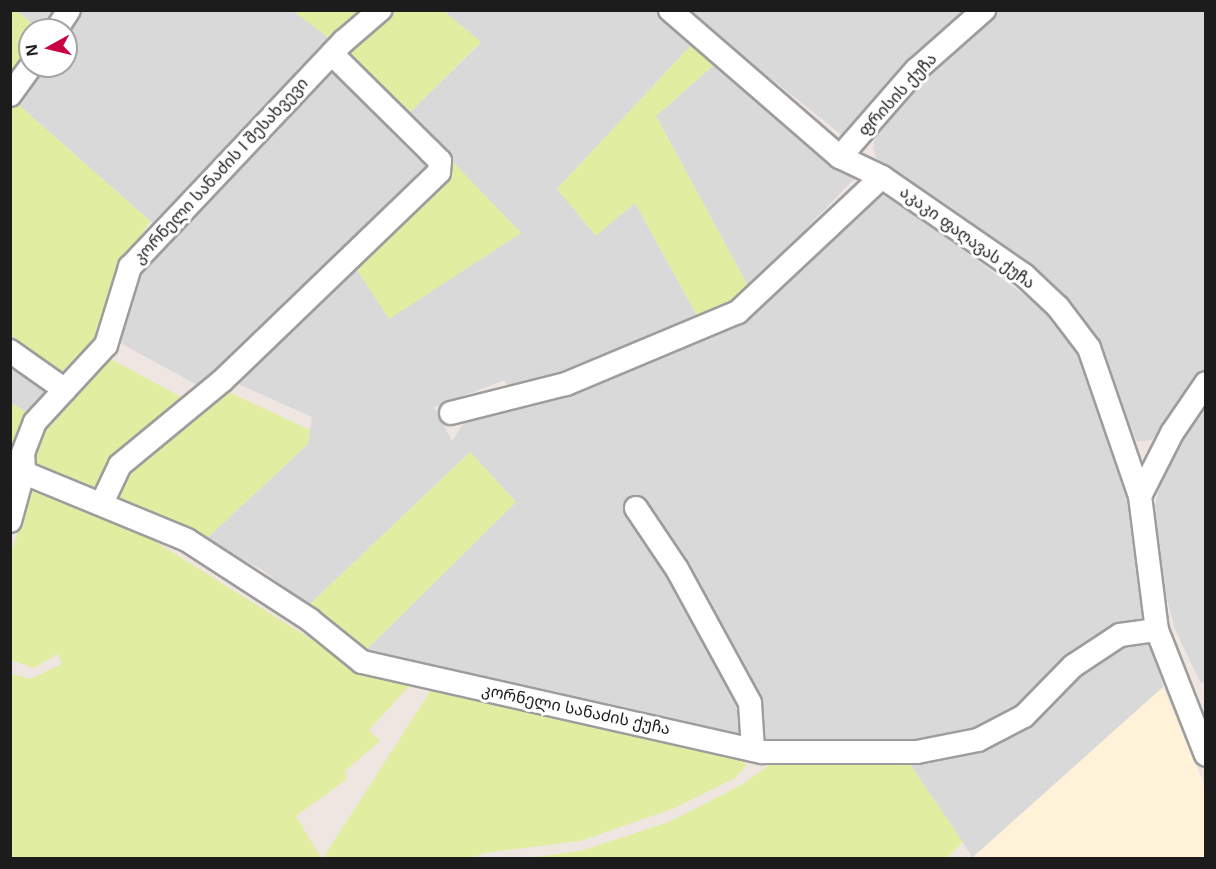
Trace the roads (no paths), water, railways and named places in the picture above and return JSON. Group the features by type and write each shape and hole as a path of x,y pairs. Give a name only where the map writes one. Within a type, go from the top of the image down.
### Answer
{"street":[{"name":"კორნელი სანაძის I შესახვევი","path":"10,521 17,469 35,422 106,345 130,267 332,54 380,10"},
{"name":"ფრისის ქუჩა","path":"840,157 916,70 984,10"},
{"name":"აკაკი ფაღავას ქუჩა","path":"673,11 840,157 882,177 1024,275 1058,307 1089,348 1140,496 1157,630 1206,755"},
{"path":"102,503 120,465 222,381 440,172 440,161 430,150 332,54"},
{"path":"10,95 22,78"},
{"path":"451,413 566,384 738,312 882,177"},
{"path":"10,351 65,390"},
{"path":"1140,496 1172,433 1206,383"},
{"name":"კორნელი სანაძის ქუჩა","path":"17,469 187,540 310,620 362,662 753,750 917,752 978,740 1024,716 1073,666 1120,635 1157,630"},
{"path":"636,508 677,569 750,704 753,750"}]}
